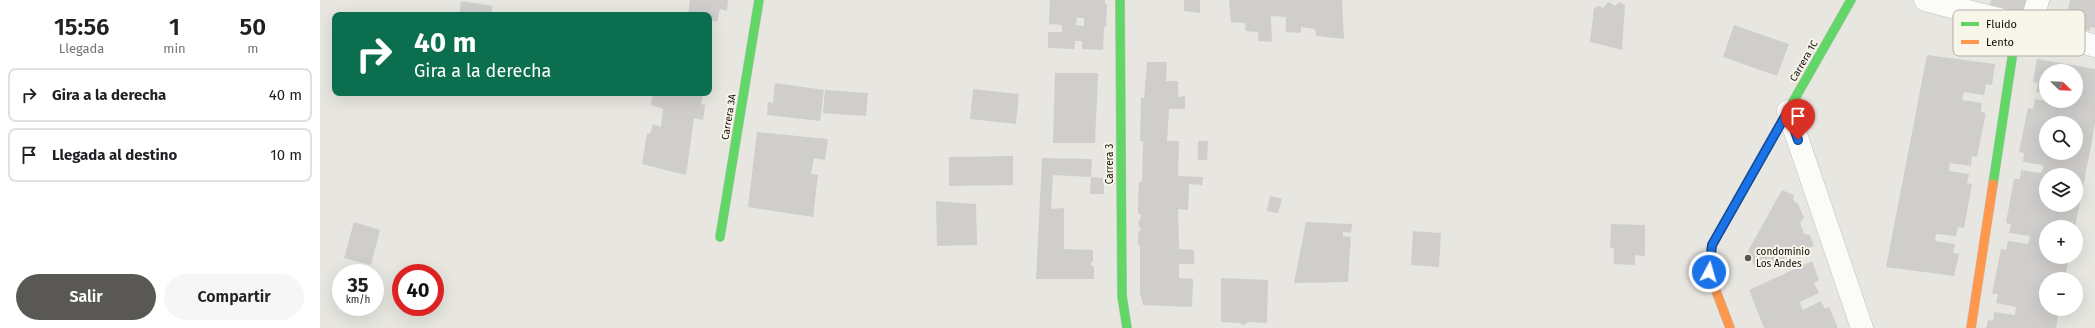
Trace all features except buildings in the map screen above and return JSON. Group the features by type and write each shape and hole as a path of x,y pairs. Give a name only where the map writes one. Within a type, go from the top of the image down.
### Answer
{"street":[{"name":"Carrera 3A","path":"720,237 759,0"},
{"name":"Carrera 3","path":"1120,0 1122,296 1127,328"},
{"name":"Carrera 1C","path":"1730,328 1709,272 1712,245 1851,0"},
{"path":"1925,0 1963,10"},
{"path":"2033,10 2038,0"},
{"path":"2085,43 2095,46"},
{"path":"1971,328 2019,56"},
{"path":"1788,111 1862,328"}],"traffic: fast":[{"path":"720,237 759,0"},
{"path":"1120,0 1122,296 1127,328"},
{"path":"1773,137 1851,0"},
{"path":"1993,184 2012,56"}],"traffic: slow":[{"path":"1730,328 1709,272 1712,245 1773,137"},
{"path":"1971,328 1993,184"}],"place":[{"name":"condominio Los Andes","path":"1748,258"}],"route":[{"path":"1709,272 1712,245 1788,111 1798,140"}]}
